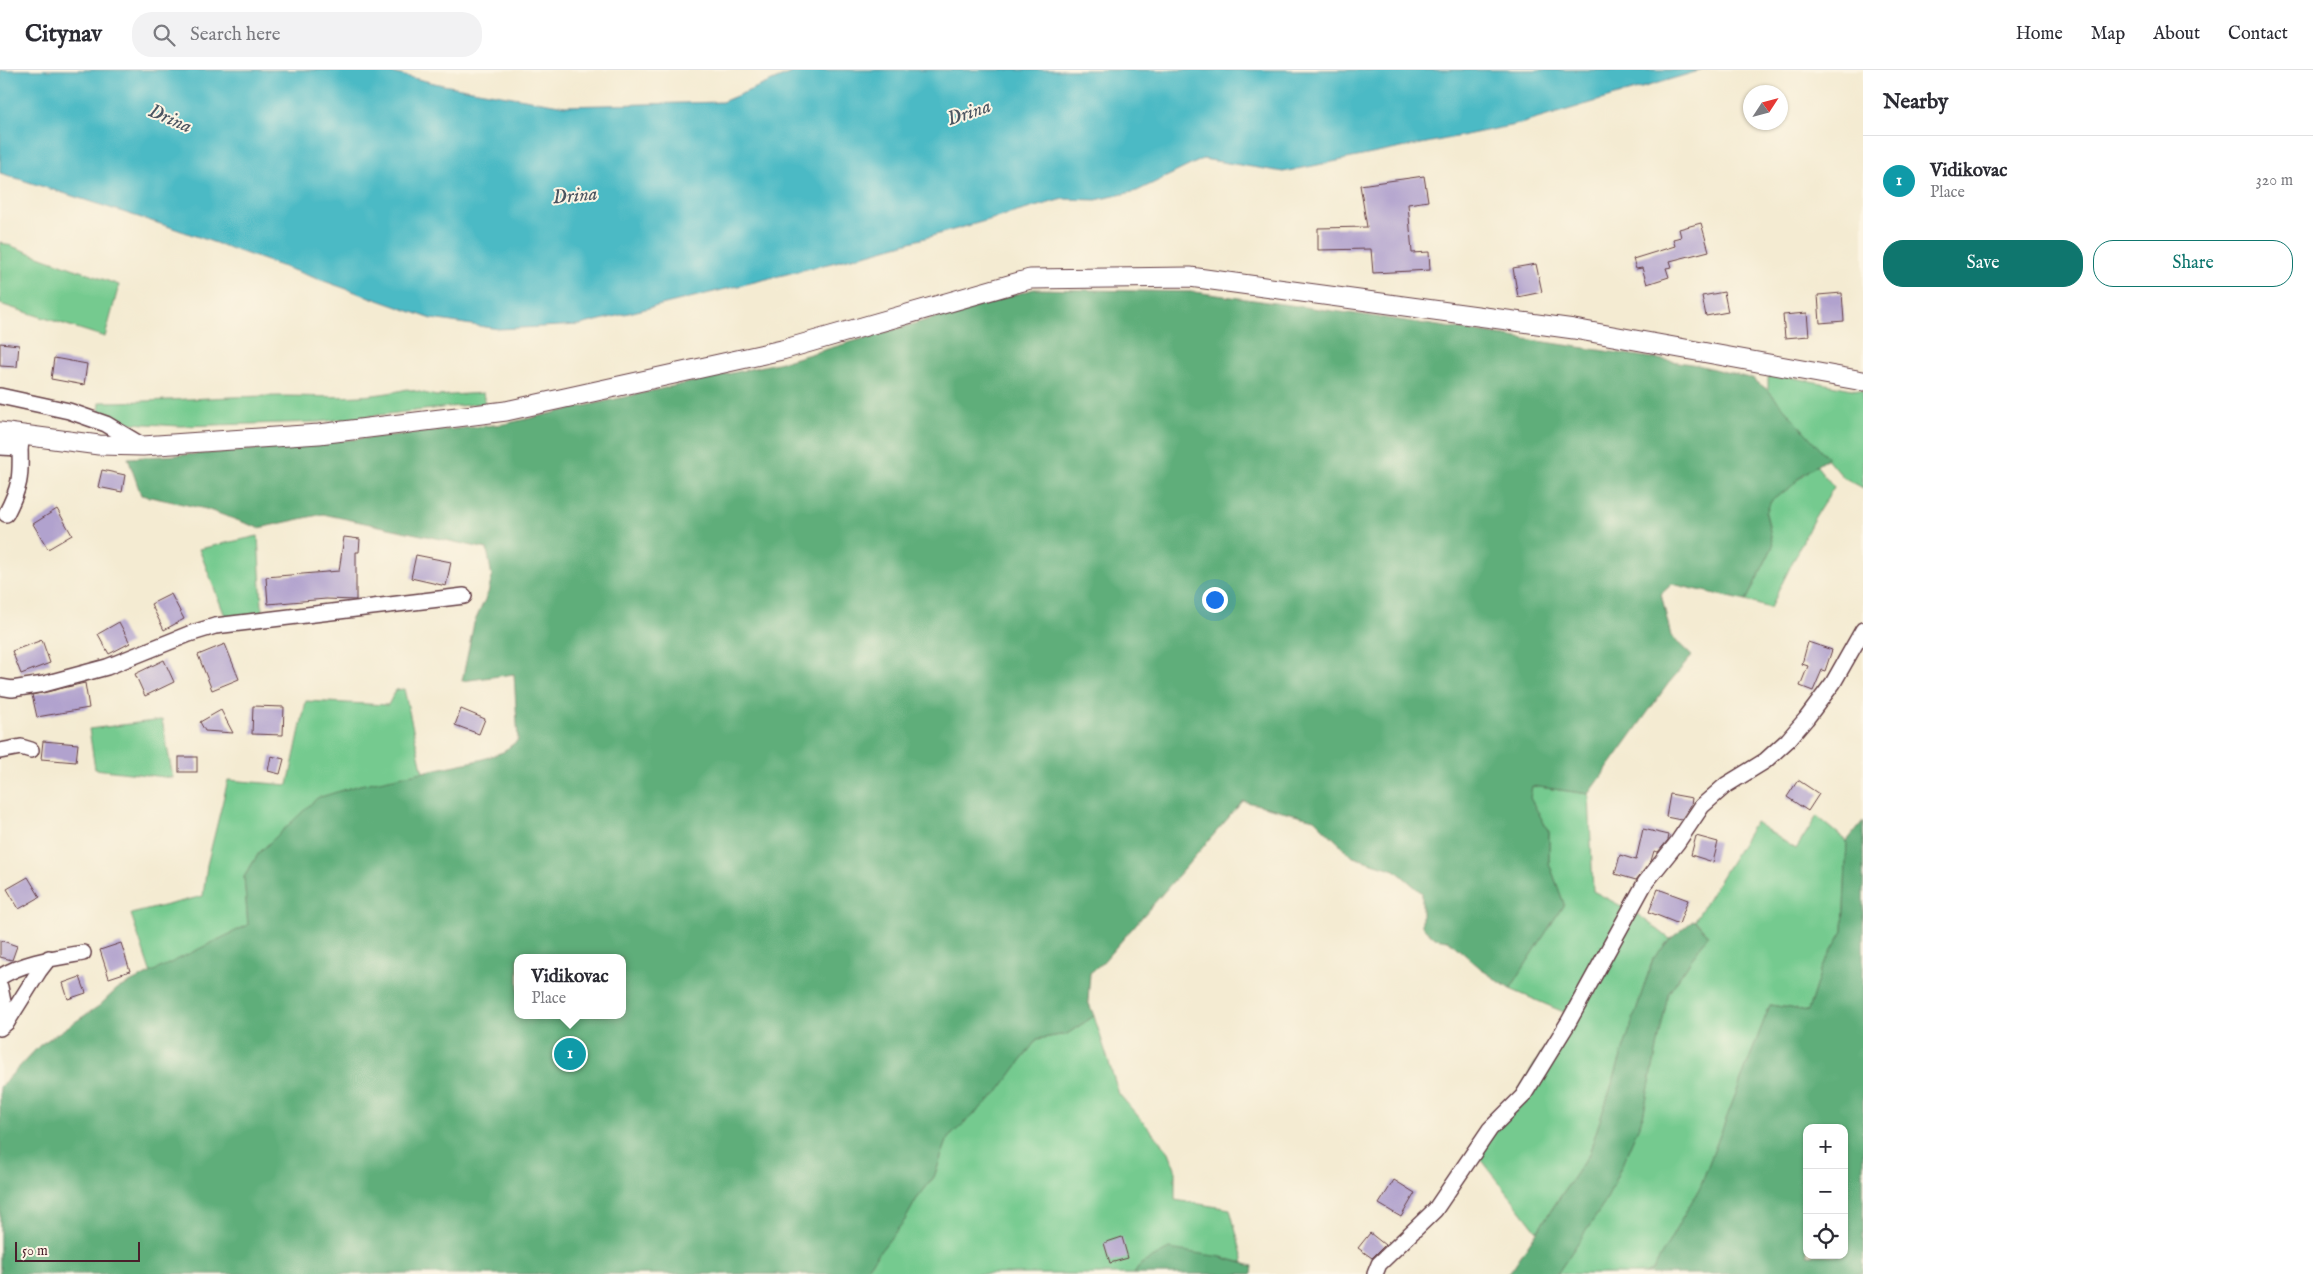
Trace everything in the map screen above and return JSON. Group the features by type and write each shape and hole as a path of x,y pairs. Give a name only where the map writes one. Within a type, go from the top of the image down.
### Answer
{"street":[{"path":"0,447 21,441 144,446 320,434 506,411 782,350 1030,279 1190,277 1574,329 1863,381"},
{"path":"0,396 69,411 106,424 144,446"},
{"path":"0,432 21,441"},
{"path":"6,514 19,489 21,441"},
{"path":"0,688 12,689 44,684 107,667 189,634 215,626 464,596"},
{"path":"1375,1274 1379,1264 1435,1210 1490,1130 1522,1096 1563,1031 1645,883 1702,806 1726,785 1765,761 1788,740 1833,683 1863,630"},
{"path":"0,751 21,747 31,750"},
{"path":"0,977 49,958 83,953"},
{"path":"3,1025 49,958"},
{"path":"0,987 3,1025"}],"green space":[{"path":"0,242 119,285 105,337 0,304"},
{"path":"1034,289 1195,292 1392,319 1698,365 1753,379 1768,390 1828,458 1802,475 1792,486 1771,501 1766,513 1773,546 1746,601 1672,584 1661,594 1671,636 1692,656 1668,684 1589,794 1532,786 1530,798 1549,832 1549,863 1564,904 1510,989 1485,972 1448,940 1435,938 1422,926 1422,893 1395,870 1353,857 1314,819 1243,801 1103,962 1090,973 1088,1001 1094,1016 1067,1034 1037,1039 998,1092 948,1138 934,1177 916,1200 905,1220 862,1274 0,1274 0,1087 40,1045 99,1006 117,989 248,925 244,877 259,853 317,798 360,785 480,760 503,752 518,740 514,674 462,681 474,623 488,593 492,577 487,549 323,514 259,528 206,509 141,495 128,458 229,452 504,424 786,361"},
{"path":"1768,373 1863,391 1863,488 1843,477 1768,390"},
{"path":"407,389 436,396 483,393 485,403 318,422 180,426 130,423 99,412 100,402 257,396 359,396"},
{"path":"1816,465 1834,487 1813,520 1770,608 1746,601 1773,546 1766,512 1771,501"},
{"path":"258,536 263,624 230,629 199,549"},
{"path":"404,689 423,773 360,785 317,799 259,853 244,877 248,925 151,974 131,914 203,896 207,865 228,780 288,785 306,701 388,705 396,690"},
{"path":"162,720 173,778 95,769 89,729"},
{"path":"1532,786 1589,794 1593,891 1640,916 1670,939 1653,959 1589,1154 1537,1231 1471,1146 1517,1093 1566,1013 1510,989 1564,904 1549,863 1549,832 1530,798"},
{"path":"1817,816 1847,841 1843,931 1822,967 1808,1011 1770,1005 1700,1187 1653,1270 1645,1274 1557,1274 1606,1201 1643,1116 1668,994 1708,935 1695,920 1755,822 1796,849"},
{"path":"1863,821 1863,1274 1645,1274 1653,1270 1700,1187 1770,1005 1808,1011 1822,967 1843,931 1847,841"},
{"path":"1694,920 1708,935 1668,994 1643,1116 1606,1201 1557,1274 1506,1274 1512,1269 1589,1154 1653,959 1670,939"},
{"path":"1094,1016 1119,1094 1169,1152 1175,1168 1175,1200 1230,1209 1244,1263 1221,1257 1141,1264 1134,1274 862,1274 905,1220 916,1200 934,1177 948,1138 998,1092 1037,1039 1067,1034"},
{"path":"1169,1249 1221,1257 1253,1266 1252,1274 1134,1274 1141,1264"}],"water":[{"name":"Drina","path":"0,70 379,70 443,85 565,106 722,102 798,70 1702,70 1520,124 1283,172 1203,159 1137,191 1096,200 1063,199 868,254 580,325 499,329 432,319 170,227 0,173"}],"building":[{"path":"1424,176 1428,201 1408,204 1412,253 1429,252 1430,270 1373,273 1371,249 1318,250 1318,228 1367,227 1360,185"},
{"path":"1701,223 1709,251 1670,261 1672,267 1666,268 1669,277 1647,284 1642,268 1636,269 1633,259 1675,246 1673,239 1681,237 1679,229"},
{"path":"1536,264 1542,292 1518,297 1513,268"},
{"path":"1724,292 1728,312 1706,316 1702,296"},
{"path":"1842,293 1844,321 1820,323 1818,295"},
{"path":"1807,313 1809,336 1785,338 1783,315"},
{"path":"0,343 19,345 17,367 0,366"},
{"path":"54,358 87,364 84,385 51,379"},
{"path":"102,470 125,475 122,492 98,487"},
{"path":"57,509 72,535 48,549 33,524"},
{"path":"344,537 360,539 359,552 356,552 356,600 326,599 268,604 266,577 339,571"},
{"path":"416,555 451,562 446,586 411,578"},
{"path":"171,594 184,619 164,630 151,604"},
{"path":"119,622 130,643 109,654 98,634"},
{"path":"42,640 50,663 21,674 12,651"},
{"path":"1808,642 1832,650 1825,671 1822,670 1813,691 1800,686 1808,666 1802,664"},
{"path":"225,644 239,679 212,690 198,655"},
{"path":"164,660 174,682 145,696 135,674"},
{"path":"85,683 89,708 37,717 32,695"},
{"path":"253,706 284,707 283,735 252,734"},
{"path":"461,709 485,719 479,734 455,725"},
{"path":"221,710 233,733 205,731 200,722"},
{"path":"43,741 78,744 76,762 41,759"},
{"path":"271,756 284,759 280,774 268,771"},
{"path":"179,757 197,757 197,772 179,772"},
{"path":"1798,780 1819,794 1808,811 1787,797"},
{"path":"1670,794 1692,798 1691,805 1681,820 1666,817"},
{"path":"1643,829 1669,835 1668,840 1658,852 1654,851 1651,861 1636,880 1615,874 1620,855 1636,860"},
{"path":"1696,836 1718,842 1713,862 1691,855"},
{"path":"28,877 40,897 19,909 7,889"},
{"path":"1658,889 1688,900 1679,924 1649,912"},
{"path":"0,940 17,946 12,960 0,957"},
{"path":"121,943 130,971 109,978 100,950"},
{"path":"80,977 86,993 68,999 63,983"},
{"path":"1394,1180 1415,1193 1401,1217 1379,1204"},
{"path":"1370,1233 1385,1245 1372,1258 1358,1248"},
{"path":"1122,1237 1128,1258 1110,1263 1104,1243"}],"place":[{"name":"Vidikovac","path":"570,1054"}]}
